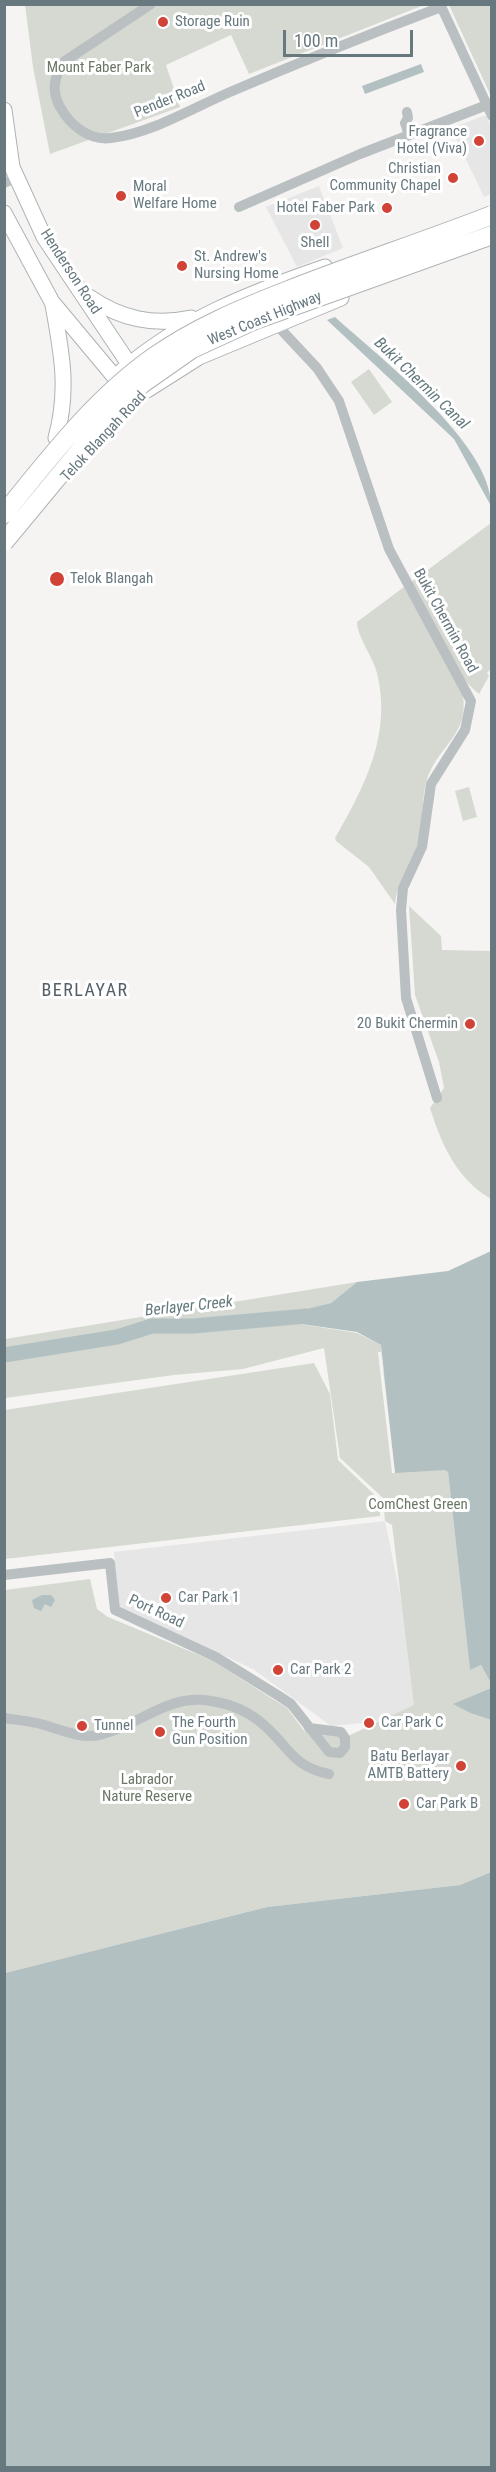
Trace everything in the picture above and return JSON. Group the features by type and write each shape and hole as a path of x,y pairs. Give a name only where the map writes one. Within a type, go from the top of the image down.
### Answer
{"highway":[{"name":"West Coast Highway","path":"5,508 75,429 116,387 184,336 243,308 326,275 492,215"},
{"name":"West Coast Highway","path":"4,542 115,408 142,384 192,349 255,320 492,235"}],"main road":[{"name":"Henderson Road","path":"4,110 9,174 44,237 130,364 139,396"},
{"path":"5,508 56,438 115,377 174,332 239,299 492,207"},
{"name":"Henderson Road","path":"6,218 52,302 115,377 139,396"},
{"name":"Telok Blangah Road","path":"4,552 139,396 199,357 276,324 492,243"},
{"path":"84,294 107,308 139,320 165,322 203,316"},
{"path":"52,302 65,379 63,410 56,438"},
{"path":"5,508 15,501 23,503 33,517"}],"street":[{"name":"Pender Road","path":"151,4 65,61 58,71 54,83 55,95 70,122 87,135 110,138 143,129 315,55 440,6"},
{"path":"239,207 413,133 490,108 440,6"},
{"path":"407,115 405,123 413,133"},
{"name":"Bukit Chermin Road","path":"239,299 255,306 276,324 317,368 339,401 389,549 471,701 465,730 431,784 422,847 403,888 402,899 406,998 437,1098"},
{"name":"Port Road","path":"4,1575 110,1563 115,1610 216,1657 291,1704 325,1747"},
{"path":"4,1718 89,1736 123,1728 157,1708 183,1700 210,1700 236,1707 264,1725 298,1762 313,1771 329,1774"},
{"path":"309,1728 342,1734 345,1747 337,1754 329,1752 325,1747 324,1738 330,1732"}],"shaded area":[{"path":"421,64 424,72 365,94 362,86"},
{"path":"486,115 491,126 491,194 484,197 451,128"},
{"path":"319,186 343,248 297,267 266,207"},
{"path":"335,317 404,378 454,430 473,456 486,482 491,506 454,439 327,320"},
{"path":"491,1251 491,1683 481,1665 470,1670 448,1472 445,1470 395,1473 381,1345 357,1332 287,1322 286,1314 331,1303 357,1282 448,1271"},
{"path":"385,1521 425,1717 331,1726 253,1669 119,1606 114,1552"},
{"path":"42,1595 51,1595 55,1600 51,1607 45,1604 41,1611 34,1608 32,1600"},
{"path":"491,1688 491,1720 453,1704"},
{"path":"491,1872 491,2467 5,2467 5,1973 267,1907 460,1885"}],"green space":[{"name":"Mount Faber Park","path":"25,5 424,5 249,74 231,35 166,65 180,107 50,154 33,67"},
{"path":"449,5 491,5 490,94"},
{"path":"369,369 392,402 374,415 351,382"},
{"path":"491,523 491,669 487,673 489,676 479,694 458,671 440,643 410,583"},
{"path":"404,587 462,690 464,705 459,727 428,776 418,844 398,888 395,904 369,867 335,838 356,799 373,759 381,717 381,695 377,673 357,622"},
{"path":"469,787 477,817 463,821 455,791"},
{"path":"409,906 441,936 442,950 491,951 491,1199 469,1182 452,1160 430,1108 444,1088 439,1062 415,995"},
{"name":"Labrador Nature Reserve","path":"357,1282 331,1303 287,1314 287,1322 357,1333 381,1345 383,1369 448,1472 470,1669 481,1665 491,1682 491,1688 454,1704 470,1713 491,1720 491,1872 460,1885 267,1907 5,1973 5,1590 90,1579 97,1609 108,1617 213,1661 287,1708 305,1732 330,1732 346,1737 414,1705 392,1525 385,1521 383,1498 340,1458 324,1348 243,1369 174,1375 5,1398 5,1339"},
{"path":"314,1363 330,1394 338,1460 380,1500 380,1516 5,1559 5,1410"}],"pier":[{"path":"378,1352 381,1352 395,1473 392,1473"}],"waterway":[{"name":"Berlayer Creek","path":"4,1355 117,1337 152,1326 193,1326 307,1316"}],"place":[{"name":"Storage Ruin","path":"163,22"},
{"name":"Fragrance Hotel (Viva)","path":"479,141"},
{"name":"Christian Community Chapel","path":"453,178"},
{"name":"Moral Welfare Home","path":"121,196"},
{"name":"Hotel Faber Park","path":"387,208"},
{"name":"Shell","path":"315,225"},
{"name":"St. Andrew's Nursing Home","path":"182,266"},
{"name":"Telok Blangah","path":"57,579"},
{"name":"20 Bukit Chermin","path":"470,1024"},
{"name":"Car Park 1","path":"166,1598"},
{"name":"Car Park 2","path":"278,1670"},
{"name":"Car Park C","path":"369,1723"},
{"name":"Tunnel","path":"82,1726"},
{"name":"The Fourth Gun Position","path":"160,1732"},
{"name":"Batu Berlayar AMTB Battery","path":"461,1766"},
{"name":"Car Park B","path":"404,1804"}],"district":[{"name":"BERLAYAR","path":"85,991"}],"water label":[{"name":"Bukit Chermin Canal","path":"421,384"}],"park label":[{"name":"ComChest Green","path":"418,1505"}]}
